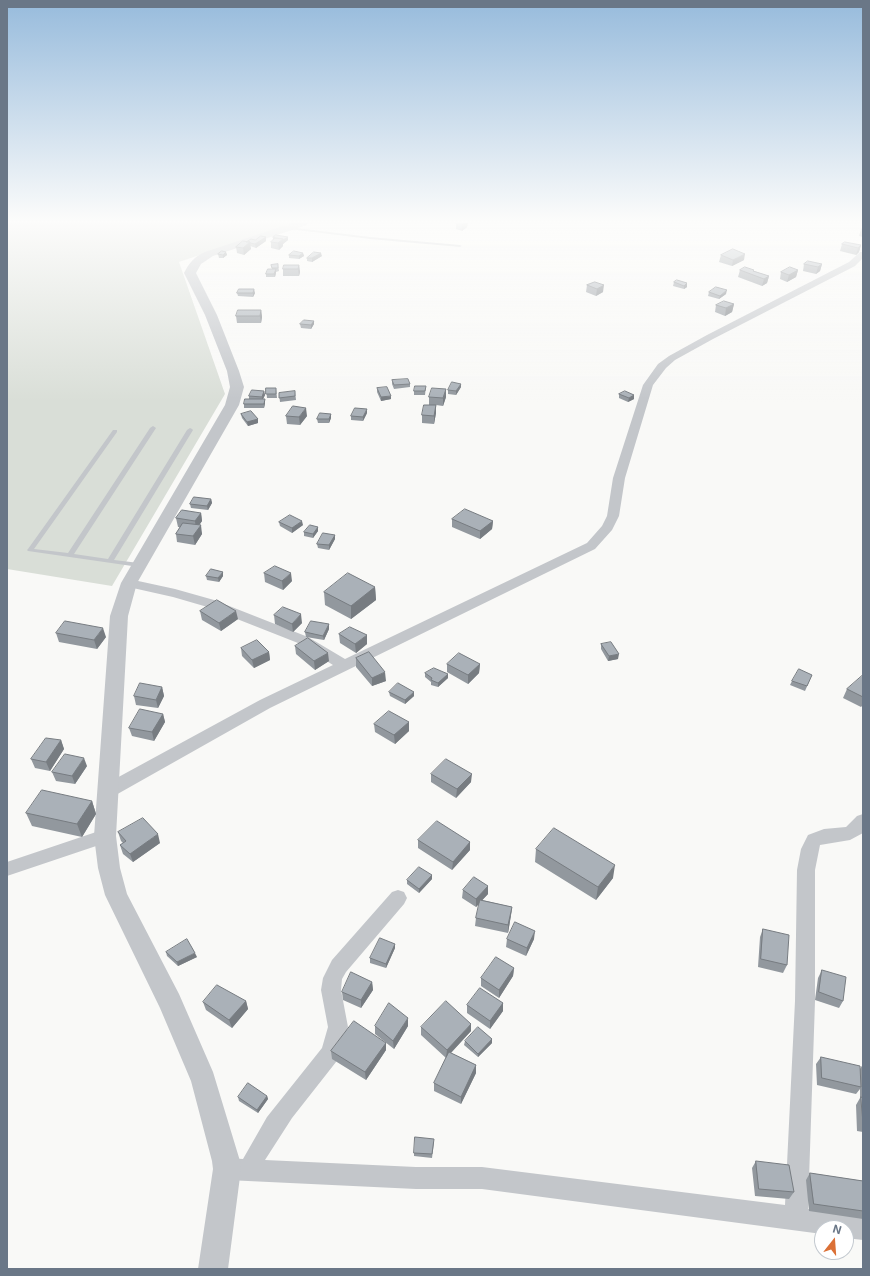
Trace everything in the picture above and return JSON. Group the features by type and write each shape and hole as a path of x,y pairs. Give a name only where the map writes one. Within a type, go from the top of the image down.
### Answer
{"street":[{"path":"195,283 212,315 237,387 232,405 129,583 119,616 105,836 116,895 170,1002 204,1081 227,1169 213,1269"},
{"path":"108,791 266,704 591,546 608,527 613,516 619,478 648,386 662,366 672,358 710,337 816,283"},
{"path":"129,583 175,593 216,606 303,640 343,666"},
{"path":"796,1218 805,1001 806,870 810,849 814,840 826,835 847,833 855,830 863,821"},
{"path":"7,870 105,836"},
{"path":"249,1170 269,1131 329,1055 338,1027 331,990 333,978 340,966 398,898"},
{"path":"227,1169 408,1178 482,1178 796,1218 863,1230"}],"lane":[{"path":"70,555 153,428"},
{"path":"110,561 190,430"},
{"path":"115,431 30,550 139,565"}],"shaded area":[{"path":"7,283 186,283 225,394 112,586 7,569"}],"building":[{"path":"597,283 604,285 597,289 587,285"},
{"path":"675,283 687,283 684,286"},
{"path":"716,287 727,290 720,296 709,292"},
{"path":"239,289 254,289 253,293 237,293"},
{"path":"724,301 734,304 726,308 716,305"},
{"path":"238,310 261,310 260,316 236,316"},
{"path":"304,320 314,321 311,325 300,324"},
{"path":"408,379 410,384 394,385 392,380"},
{"path":"452,382 461,384 456,391 448,390"},
{"path":"415,386 426,386 425,391 414,391"},
{"path":"387,387 391,396 381,397 377,388"},
{"path":"266,388 276,388 276,394 266,394"},
{"path":"432,388 446,389 443,398 429,397"},
{"path":"252,390 264,391 262,397 249,396"},
{"path":"295,391 295,396 279,398 279,393"},
{"path":"625,391 634,395 629,398 619,394"},
{"path":"245,399 265,399 264,404 244,404"},
{"path":"424,405 436,405 434,416 422,415"},
{"path":"293,406 306,408 299,417 286,416"},
{"path":"355,408 367,409 363,417 351,416"},
{"path":"251,411 258,419 247,422 241,414"},
{"path":"320,413 331,414 329,419 317,419"},
{"path":"194,497 211,499 207,506 190,504"},
{"path":"465,509 493,521 480,531 452,519"},
{"path":"182,510 201,513 195,521 176,518"},
{"path":"290,515 302,521 292,528 279,522"},
{"path":"183,523 201,525 193,536 176,534"},
{"path":"310,525 318,527 313,534 304,532"},
{"path":"323,533 335,535 329,545 317,544"},
{"path":"275,566 291,573 282,581 264,573"},
{"path":"211,569 223,572 218,578 206,576"},
{"path":"348,573 375,587 351,606 324,592"},
{"path":"217,600 236,611 219,623 200,611"},
{"path":"283,607 301,614 292,624 274,615"},
{"path":"65,621 103,628 94,640 56,633"},
{"path":"311,621 329,624 323,636 305,632"},
{"path":"350,627 367,635 355,644 339,634"},
{"path":"308,638 328,653 314,661 295,646"},
{"path":"257,640 269,652 252,660 241,648"},
{"path":"611,642 619,654 609,656 601,644"},
{"path":"369,652 385,672 372,678 356,658"},
{"path":"459,653 480,664 468,675 447,664"},
{"path":"434,668 448,674 438,683 431,680 432,678 425,673"},
{"path":"799,669 812,675 807,686 792,681"},
{"path":"862,676 863,677 863,697 847,689"},
{"path":"140,683 162,687 156,700 134,696"},
{"path":"398,683 414,692 405,700 389,692"},
{"path":"140,709 163,714 152,732 129,728"},
{"path":"389,711 409,722 394,735 374,724"},
{"path":"46,738 61,740 46,762 31,759"},
{"path":"65,754 84,758 72,776 52,772"},
{"path":"446,759 472,774 457,789 431,774"},
{"path":"42,790 92,801 77,824 26,813"},
{"path":"143,818 158,834 130,854 120,845 126,841 118,832"},
{"path":"437,821 470,842 453,862 418,840"},
{"path":"554,828 615,865 598,887 536,849"},
{"path":"419,867 432,875 419,889 407,880"},
{"path":"474,877 488,886 476,899 463,890"},
{"path":"480,900 512,907 508,925 476,918"},
{"path":"515,922 535,931 527,948 507,939"},
{"path":"763,929 789,935 787,965 761,959"},
{"path":"380,938 395,944 386,964 370,958"},
{"path":"187,939 195,953 177,962 166,952"},
{"path":"496,957 514,968 499,990 481,978"},
{"path":"822,970 846,977 843,1001 819,992"},
{"path":"351,972 372,982 361,1000 342,992"},
{"path":"217,985 246,1001 229,1020 203,1002"},
{"path":"480,988 503,1003 490,1021 467,1005"},
{"path":"446,1001 471,1024 447,1050 421,1027"},
{"path":"389,1003 408,1018 393,1041 375,1026"},
{"path":"354,1021 386,1043 365,1072 331,1051"},
{"path":"478,1027 492,1039 478,1054 465,1041"},
{"path":"449,1052 476,1065 461,1097 434,1083"},
{"path":"821,1057 860,1066 861,1087 822,1078"},
{"path":"248,1083 267,1096 257,1110 238,1097"},
{"path":"861,1097 863,1098 863,1123"},
{"path":"415,1137 434,1139 432,1154 414,1153"},
{"path":"756,1161 789,1165 794,1192 759,1189"},
{"path":"810,1173 863,1181 863,1211 814,1204"}]}
